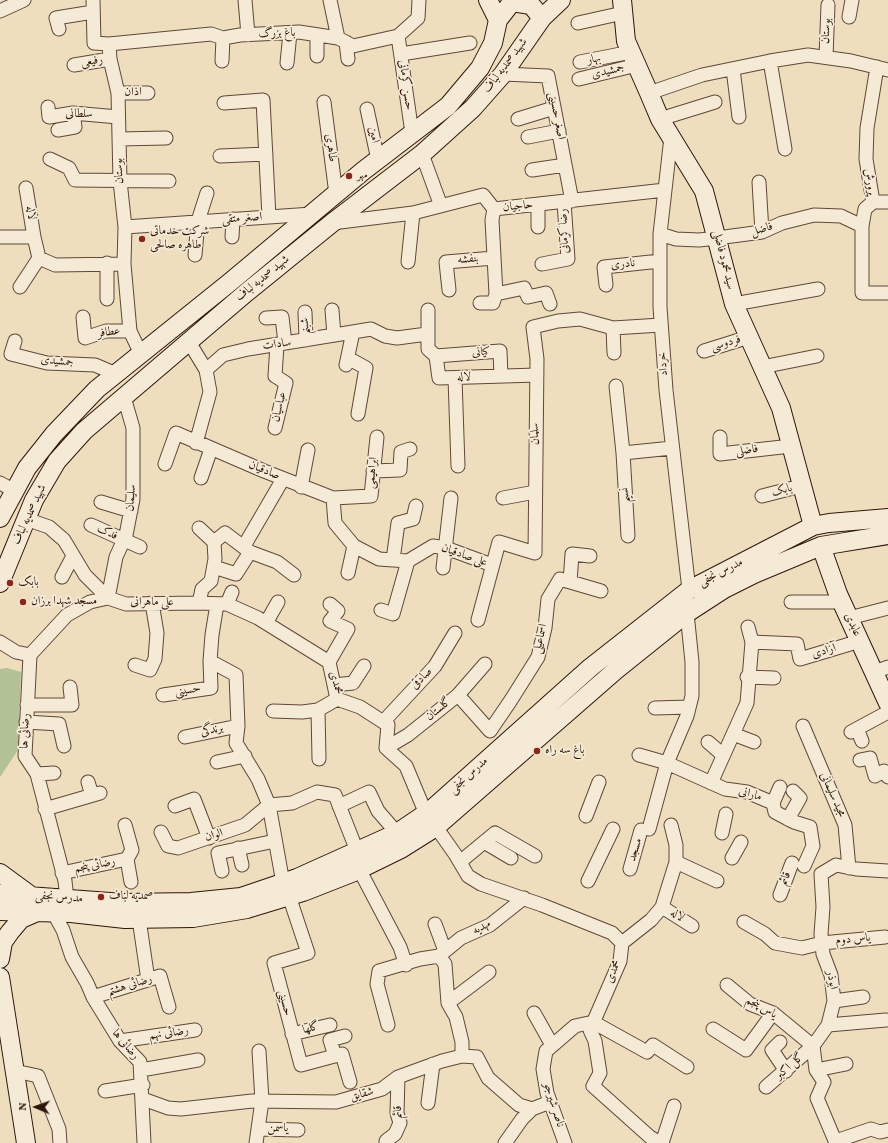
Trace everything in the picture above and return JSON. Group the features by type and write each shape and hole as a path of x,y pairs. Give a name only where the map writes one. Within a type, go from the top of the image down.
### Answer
{"main road":[{"path":"488,0 498,20 512,2 531,5 542,18"},
{"name":"شهید صمدیه لباف","path":"0,583 34,500 57,461 84,431 332,223 422,154 473,108 503,74 542,18 561,0"},
{"name":"سید محمود فاضلی","path":"622,6 626,41 660,119 704,191 734,304 781,408 790,446 813,526"},
{"name":"شهید صمدیه لباف","path":"0,518 7,487 27,468 54,434 97,388 141,354 378,160 448,106 480,68 493,43 498,20"},
{"path":"291,232 303,247"},
{"name":"مدرس نجفی","path":"0,894 41,907 139,919 193,918 247,909 357,851 397,833 431,821 556,698 591,666 689,590 813,526 829,523 888,518"},
{"name":"مدرس نجفی","path":"0,911 41,907 67,899 124,903 191,902 241,897 286,889 359,869 400,848 431,821 570,711 616,670 687,612 724,589 754,574 821,546 888,535"},
{"name":"عابدی","path":"821,546 841,602 860,641 881,669 888,702"},
{"path":"556,698 570,711"},
{"path":"0,873 41,907 20,919 3,942 0,959"},
{"path":"0,976 26,1143"}],"street":[{"path":"0,11 24,0"},
{"path":"242,39 245,0"},
{"path":"330,0 348,59"},
{"name":"باغ بزرگ","path":"109,44 211,34 223,38 242,39 290,33 317,35 342,40 353,46 398,36 418,18 419,0"},
{"path":"849,17 852,0"},
{"name":"بوستان","path":"826,58 828,5"},
{"path":"59,29 56,18 93,6 94,43 109,44"},
{"path":"578,23 622,6"},
{"path":"288,63 290,33"},
{"path":"317,35 317,56"},
{"name":"حسن کرمانی","path":"398,36 412,134"},
{"path":"222,60 223,38"},
{"path":"401,54 470,43"},
{"name":"بوستان","path":"109,44 110,59 118,93 120,181 125,227 124,264 130,331 141,354"},
{"path":"649,94 702,76 770,61 808,55 882,68"},
{"name":"رفیعی","path":"74,65 110,59"},
{"name":"بهار","path":"580,62 634,59"},
{"name":"جمشیدی","path":"579,79 634,59"},
{"path":"770,61 785,149"},
{"name":"پرورش","path":"882,68 868,128 866,159 873,202 865,209 862,226 862,293 888,293"},
{"path":"733,69 739,117"},
{"name":"اصغر حسینی","path":"503,74 548,76 565,165 568,201"},
{"name":"اذان","path":"118,93 148,93"},
{"path":"224,103 263,100 269,217"},
{"name":"طاهری","path":"324,102 336,194"},
{"path":"660,119 715,102"},
{"name":"سلطانی","path":"48,107 49,117 73,113 118,117"},
{"path":"518,119 554,108"},
{"name":"امین","path":"367,109 378,160"},
{"path":"58,130 75,127 73,113"},
{"path":"528,137 559,131"},
{"name":"خرداد","path":"671,137 660,234 661,325 672,448 689,590"},
{"path":"119,140 166,138"},
{"path":"220,156 266,154"},
{"path":"422,154 441,206"},
{"path":"50,159 69,168 74,180 169,181"},
{"path":"532,170 565,165"},
{"path":"759,182 762,232"},
{"name":"لاله","path":"26,188 39,258"},
{"name":"حاجیان","path":"332,223 412,213 484,195 494,210 665,190"},
{"path":"195,255 198,221 207,193"},
{"name":"رضا کرمانی","path":"542,264 568,259 568,201"},
{"path":"873,202 888,202"},
{"path":"538,205 538,227"},
{"path":"480,303 493,303 496,294 497,280 492,220 494,210"},
{"path":"408,262 412,213"},
{"name":"اصغر متقی","path":"125,227 312,214"},
{"name":"فاضل","path":"660,234 684,239 699,240 717,238 762,232 782,224 814,215 841,216 862,226"},
{"path":"232,237 233,219"},
{"path":"0,237 34,237"},
{"path":"20,287 39,258 55,265 107,263 124,264"},
{"name":"بنفشه","path":"449,290 446,262 494,258"},
{"name":"نادری","path":"606,285 604,267 660,261"},
{"path":"107,263 107,300"},
{"path":"496,294 524,288 528,297 546,293 550,304"},
{"path":"734,304 818,289"},
{"path":"332,310 334,335"},
{"name":"لاله","path":"428,310 428,349 436,356 439,378 537,375"},
{"name":"شبنم","path":"305,312 306,340"},
{"name":"عطافر","path":"83,317 85,338 106,331 130,331"},
{"path":"266,318 282,317 281,344"},
{"name":"سلمان","path":"478,620 499,542 535,553 537,375 533,327 558,321 580,319 613,328 661,325"},
{"path":"613,328 614,353"},
{"name":"سادات","path":"206,370 223,355 248,349 371,329 385,336 397,338 427,334"},
{"path":"354,332 347,362 366,368 358,414"},
{"name":"فردوسی","path":"704,350 749,337"},
{"name":"جمشیدی","path":"15,341 11,354 47,363 95,365 116,374"},
{"path":"189,342 206,370 210,392 196,443"},
{"name":"عباسیان","path":"275,428 286,384 275,376 281,344"},
{"name":"کیانی","path":"436,356 500,351 501,376"},
{"path":"762,367 817,356"},
{"path":"455,378 458,466"},
{"name":"نسیم","path":"616,386 623,453 628,536"},
{"name":"سلیمان","path":"108,598 116,557 134,520 133,428 124,397"},
{"name":"صادقیان","path":"165,464 176,433 196,443 301,487 333,498"},
{"name":"ابراهیمی","path":"333,498 370,496 377,437"},
{"name":"فاضلی","path":"720,437 720,454 790,446"},
{"path":"623,453 672,448"},
{"path":"201,478 211,449"},
{"path":"373,471 400,470 401,452 410,449"},
{"path":"301,487 308,450"},
{"path":"214,567 236,574 247,549 283,479"},
{"name":"بابک","path":"762,496 801,486"},
{"path":"503,498 535,492"},
{"path":"333,498 335,523 354,546 378,559 408,561 393,614 381,610"},
{"path":"443,568 451,498"},
{"path":"101,502 134,520"},
{"path":"393,560 398,523 413,519 416,506"},
{"name":"علی ماهرانی","path":"26,519 49,527 64,540 85,575 108,598 126,604 222,604"},
{"name":"فدک","path":"91,525 140,547"},
{"path":"199,528 214,542 214,567 211,581 202,590 199,603"},
{"path":"214,542 225,533 247,549 277,562 294,574"},
{"path":"348,573 354,546"},
{"name":"علی صادقیان","path":"408,561 433,546 446,548 492,565"},
{"path":"590,556 572,554 570,582 601,591"},
{"path":"62,577 73,556"},
{"name":"اسماعیلی","path":"458,695 490,731 538,657 545,628 548,599 560,579 570,582"},
{"name":"حسینی","path":"164,695 211,688 210,661 212,635 222,604 232,592"},
{"path":"30,655 67,616 90,602 108,598"},
{"path":"266,623 278,602"},
{"path":"791,602 841,602"},
{"path":"135,665 150,670 154,659 157,633 152,603"},
{"name":"محمدی","path":"222,604 266,623 329,662 337,698 360,707 383,722"},
{"path":"329,662 348,629 330,621 338,611 330,604"},
{"path":"849,618 888,608"},
{"path":"667,763 692,696 692,662 687,612"},
{"path":"712,783 747,703 752,642 748,627"},
{"name":"صادقی","path":"383,722 435,666 454,633"},
{"name":"آزادی","path":"752,642 797,644 800,659 860,641"},
{"path":"0,642 16,652 30,655"},
{"path":"0,653 30,655"},
{"name":"رضائی ها","path":"30,655 25,756 37,774 62,872 67,899"},
{"name":"حسینی","path":"210,661 236,675 238,726 236,743 258,779 269,805 286,889 308,953 274,963 301,1065 335,1056"},
{"name":"گلستان","path":"386,748 408,735 458,695 470,679 485,664"},
{"path":"334,685 353,683 364,666"},
{"path":"748,677 774,678"},
{"path":"27,705 72,705 70,687"},
{"path":"273,711 302,712 318,710 337,698"},
{"path":"655,708 689,707"},
{"path":"318,710 319,759"},
{"path":"862,741 854,731 888,712"},
{"path":"26,722 59,724 64,746"},
{"path":"383,722 388,725 386,748 406,766 431,821 468,876 481,884 524,898 612,933 622,943 651,920 662,907 676,862 676,845 671,825"},
{"name":"برندگی","path":"185,737 238,726"},
{"name":"مجید سلیمانی","path":"803,726 846,825 849,868"},
{"path":"733,734 754,742"},
{"path":"708,742 723,755"},
{"name":"مارانی","path":"639,755 667,763 725,789 747,792 773,802 775,812 788,819 810,827 813,846 804,866"},
{"path":"217,762 245,756"},
{"path":"860,760 870,758 875,776 884,771 888,777"},
{"name":"مسجد","path":"630,869 645,830 667,763"},
{"path":"37,774 54,773"},
{"path":"45,809 96,794 88,782"},
{"path":"586,816 599,782"},
{"path":"773,802 780,787"},
{"path":"788,819 800,798 793,791"},
{"path":"269,805 292,802 317,792 335,795 357,851"},
{"path":"339,806 369,792 378,812 397,833"},
{"path":"175,806 194,799 210,838"},
{"name":"الوان","path":"161,832 168,846 178,848 245,825 269,805"},
{"path":"722,833 726,814"},
{"path":"125,825 132,850 127,860 131,882"},
{"path":"588,881 613,829"},
{"path":"460,862 496,833 534,856"},
{"path":"222,871 218,853 275,840"},
{"path":"484,842 512,858"},
{"path":"732,858 741,842"},
{"path":"238,848 242,866"},
{"name":"رضائی پنجم","path":"62,872 127,860"},
{"path":"676,862 717,881"},
{"name":"قائم","path":"780,895 792,863"},
{"name":"ابوذر","path":"813,1046 828,1025 834,1001 831,975 823,954 821,874 836,865 849,868 888,871"},
{"path":"359,869 400,947 406,965"},
{"name":"مهدیه","path":"442,953 461,938 490,925 524,898"},
{"name":"رضائی ها","path":"41,907 63,930 72,957 93,997 120,1041 140,1062 144,1099 144,1143"},
{"name":"لاله","path":"662,907 692,926"},
{"path":"139,919 148,980"},
{"name":"یاس دوم","path":"744,922 764,934 775,943 802,948 822,943 885,937"},
{"path":"434,924 445,964 448,1003 458,1024 462,1042 462,1056 476,1057 488,1078 505,1094 519,1105 532,1109"},
{"name":"محمدی","path":"622,943 620,961 590,1030 595,1041 600,1073 593,1086 655,1141"},
{"path":"388,1025 377,984 379,971 406,965 420,959 442,953"},
{"path":"448,1003 489,972"},
{"name":"رضائی هشتم","path":"93,997 160,976 170,1007"},
{"name":"یاس پنجم","path":"727,985 750,1004 773,1013 813,1046"},
{"path":"834,1001 863,998"},
{"path":"534,1013 552,1045"},
{"path":"713,1029 746,1050 773,1013"},
{"path":"828,1025 886,1020"},
{"path":"593,1022 647,1052 653,1045 687,1067"},
{"name":"ناصر شیرجو","path":"565,1143 546,1092 543,1069 546,1051 575,1026 593,1022"},
{"name":"گلها","path":"292,1034 330,1025"},
{"name":"رضائی نهم","path":"120,1041 195,1030"},
{"path":"345,1036 330,1040 335,1056 342,1054 350,1082"},
{"path":"780,1042 772,1050 786,1071"},
{"path":"813,1046 816,1070 824,1082 817,1098 836,1142 871,1129 880,1132 888,1130"},
{"name":"گل اکبر","path":"766,1087 813,1046"},
{"path":"256,1143 262,1101 259,1051"},
{"name":"شقایق","path":"144,1099 168,1108 181,1109 197,1109 220,1103 262,1101 336,1102 382,1089 398,1078 433,1064 462,1056"},
{"path":"141,1070 198,1060"},
{"path":"428,1103 433,1064"},
{"path":"816,1070 846,1064"},
{"path":"14,1071 38,1076 59,1129 60,1143"},
{"name":"قائم","path":"386,1141 395,1134 400,1123 397,1113 398,1078"},
{"path":"105,1091 143,1085"},
{"path":"505,1143 522,1119 532,1109 550,1102"},
{"path":"655,1141 674,1106"},
{"name":"یاسمن","path":"258,1129 298,1130"}],"green space":[{"path":"7,668 21,672 18,750 0,777 0,669"}],"place":[{"name":"مهر","path":"349,176"},
{"name":"شرکت خدماتی طاهره صالحی","path":"142,239"},
{"name":"بابک","path":"10,583"},
{"name":"مسجد شهدا برزان","path":"23,602"},
{"name":"باغ سه راه","path":"537,751"},
{"name":"صمدیه لباف","path":"101,897"}]}
